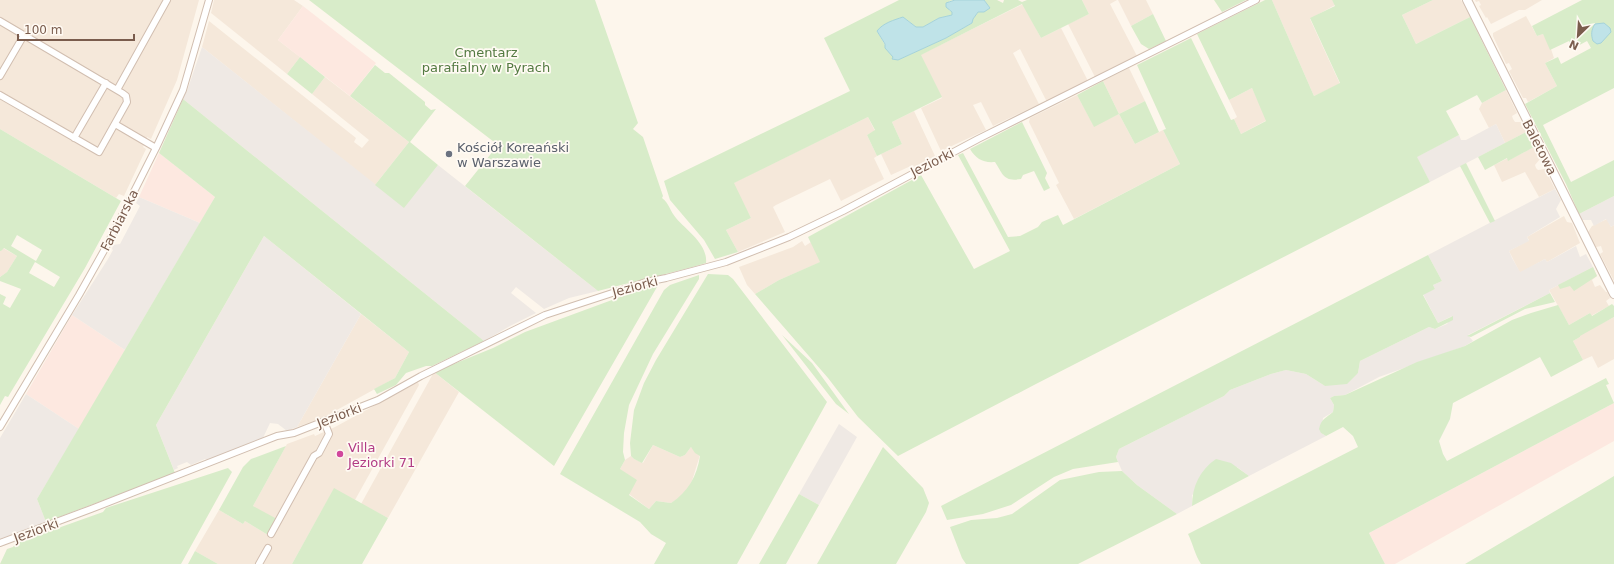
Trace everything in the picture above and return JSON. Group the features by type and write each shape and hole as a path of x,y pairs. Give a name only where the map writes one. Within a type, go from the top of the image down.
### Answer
{"street":[{"path":"117,90 167,0"},
{"name":"Farbiarska","path":"0,427 94,268 156,148 183,90 208,0"},
{"name":"Jeziorki","path":"0,543 277,436 294,433 378,400 421,376 545,315 646,282 726,262 789,237 843,211 978,139 1256,0"},
{"name":"Baletowa","path":"1467,0 1614,294"},
{"path":"0,21 106,83 126,96 128,102 99,152 0,95"},
{"path":"0,76 24,35"},
{"path":"74,138 106,83"},
{"path":"115,124 156,148"},
{"path":"271,534 314,456 319,453 329,434 324,421"},
{"path":"259,564 268,548"}],"shaded area":[{"path":"0,0 199,0 177,80 151,139 147,137 143,147 146,149 124,196 119,194 116,198 0,129"},
{"path":"214,0 294,0 303,6 278,40 300,57 287,74 211,13"},
{"path":"1082,0 1117,0 1110,4 1137,56 1095,77 1068,24 1089,14"},
{"path":"1118,0 1146,0 1153,14 1131,26"},
{"path":"1272,0 1332,0 1335,5 1310,19 1340,84 1314,96"},
{"path":"1433,0 1461,0 1470,17 1416,44 1402,15"},
{"path":"1475,0 1542,0 1525,10 1519,10 1491,24 1479,6 1481,5 1479,1 1476,2"},
{"path":"1023,4 1041,38 1061,28 1088,81 1047,102 1020,49 1013,53 1039,104 993,126 981,102 973,105 986,130 941,151 921,108 942,98 920,55"},
{"path":"303,6 376,63 350,96 278,40"},
{"path":"1526,16 1537,36 1543,34 1550,46 1554,58 1545,63 1557,86 1528,102 1526,98 1523,98 1509,71 1512,69 1509,63 1506,64 1493,36 1493,33"},
{"path":"209,21 356,138 354,142 362,148 369,140 312,94 325,77 409,142 375,185 202,47"},
{"path":"202,47 404,207 438,165 598,291 569,298 544,309 516,287 511,293 536,313 484,341 183,99"},
{"path":"1129,68 1145,101 1119,114 1103,81"},
{"path":"1252,88 1267,120 1241,134 1234,119 1237,117 1229,100"},
{"path":"1506,90 1517,113 1512,116 1513,119 1515,122 1521,122 1526,132 1505,143 1496,124 1489,128 1479,109 1482,103"},
{"path":"1077,95 1094,126 1119,114 1135,144 1163,130 1180,164 1074,219 1056,185 1059,183 1029,122 1030,118"},
{"path":"914,111 935,156 914,167 913,165 891,175 881,154 902,144 892,122"},
{"path":"868,117 875,131 867,135 877,156 874,158 884,179 841,201 830,179 776,205 773,207 785,232 738,252 726,230 751,218 733,183"},
{"path":"1496,124 1505,143 1430,182 1416,157 1459,135 1461,140 1466,140"},
{"path":"1534,147 1540,159 1535,165 1536,168 1538,170 1545,169 1555,189 1539,197 1525,172 1502,182 1494,165 1508,158 1509,160"},
{"path":"159,153 215,197 200,223 139,197"},
{"path":"1555,189 1561,200 1556,209 1560,217 1527,237 1529,241 1509,251 1512,258 1520,272 1545,259 1547,262 1576,246 1580,257 1586,254 1593,267 1549,290 1550,293 1468,335 1473,341 1465,346 1379,377 1345,395 1330,398 1334,405 1333,412 1323,418 1321,433 1326,436 1249,476 1237,467 1192,495 1192,506 1177,514 1137,485 1122,471 1116,457 1119,449 1224,396 1230,390 1271,374 1286,370 1306,374 1325,386 1358,373 1360,361 1429,327 1435,329 1447,324 1452,316 1438,323 1423,294 1435,289 1433,285 1442,281 1428,255"},
{"path":"1614,196 1614,225 1611,227 1606,219 1594,226 1591,220 1582,220 1579,214"},
{"path":"139,197 200,223 125,350 72,315 108,259 113,250 113,245 120,244 140,206 136,203"},
{"path":"1564,216 1567,222 1572,223 1580,243 1547,262 1545,259 1520,273 1509,251 1529,240 1527,237"},
{"path":"1607,219 1611,227 1614,225 1614,281 1600,254 1603,252 1601,246 1596,247 1588,232 1592,226"},
{"path":"264,236 361,314 297,427 287,431 278,424 270,423 262,440 191,465 187,462 177,466 178,468 174,470 156,425"},
{"path":"802,241 805,246 811,242 821,262 779,280 755,294 747,285 739,267 793,247"},
{"path":"3,248 17,256 7,272 0,277 0,251"},
{"path":"1593,267 1597,276 1592,280 1595,287 1600,285 1607,292 1610,298 1606,301 1609,306 1591,316 1590,313 1569,325 1549,290"},
{"path":"361,314 409,352 395,378 324,417 297,427"},
{"path":"72,315 125,350 79,429 26,394"},
{"path":"1614,317 1614,359 1598,368 1592,356 1583,360 1573,341 1585,332"},
{"path":"434,372 459,392 388,518 361,504"},
{"path":"418,382 419,385 355,500 334,489 292,564 218,564 195,551 219,510 243,524 245,521 268,535 253,506 287,444 314,434 315,436 335,427"},
{"path":"26,394 79,429 37,499 46,522 0,539 0,438"},
{"path":"1614,403 1614,441 1395,564 1385,564 1369,533"},
{"path":"839,424 857,437 819,505 799,494"},
{"path":"653,445 680,457 685,455 691,447 700,455 691,484 681,497 671,503 656,501 649,509 629,494 620,469 625,460 631,456 643,463"}],"green space":[{"name":"Cmentarz parafialny w Pyrach","path":"309,0 595,0 638,123 633,129 643,137 663,196 662,198 676,218 696,238 704,250 706,263 598,291 465,186 498,145"},
{"path":"899,0 955,0 949,1 949,10 952,12 952,15 939,18 923,27 916,27 906,19 877,31 889,52 898,60 946,38 972,23 978,12 982,12 990,8 984,0 997,0 1003,3 1004,0 1018,0 1022,2 1027,0 1082,0 1089,14 1041,38 1022,4 921,55 942,97 892,122 902,144 877,156 867,135 875,130 868,117 734,183 751,218 726,230 738,252 715,259 704,240 670,200 664,181 850,91 824,38"},
{"path":"1214,0 1246,0 1222,12"},
{"path":"1265,0 1272,0 1314,96 1340,83 1310,18 1335,6 1332,0 1433,0 1402,15 1416,44 1470,17 1506,90 1482,103 1477,95 1446,111 1459,135 1417,157 1430,182 898,456 858,417 828,378 755,294 779,280 820,262 808,237 921,175 974,269 1010,251 958,155 963,153 1008,237 1020,236 1038,227 1042,222 1058,215 1063,225 1180,164 1163,130 1166,129 1137,65 1191,38 1231,120 1234,119 1241,134 1266,121 1252,88 1229,100 1197,34"},
{"path":"1582,0 1614,0 1614,88 1543,125 1571,182 1614,160 1614,196 1579,214 1566,184 1525,104 1557,86 1545,63 1558,57 1561,64 1591,48 1587,41 1572,49 1569,41 1550,50 1543,34 1537,36 1532,26"},
{"path":"1153,14 1166,41 1149,49 1141,44 1131,26"},
{"path":"300,57 325,77 312,94 287,74"},
{"path":"375,65 385,73 389,73 425,102 425,105 431,110 436,109 410,142 438,165 404,208 375,185 409,142 350,96"},
{"path":"1103,81 1119,114 1094,127 1077,95"},
{"path":"183,99 484,341 432,366 426,366 406,373 396,385 377,394 374,389 395,378 409,352 264,236 156,425 175,473 46,522 37,499 215,197 159,153"},
{"path":"1145,101 1159,132 1135,144 1119,114"},
{"path":"1022,122 1047,173 1045,178 1050,188 1044,191 1034,171 1023,175 1021,179 1015,180 1007,178 995,162 980,160 970,149"},
{"path":"0,129 121,201 85,268 8,397 5,396 0,405 0,294 6,297 3,304 10,308 21,289 0,281 0,277 7,272 17,256 4,248 0,251","holes":["17,235 42,250 36,261 11,246","35,262 60,277 54,287 29,273"]},
{"path":"1526,132 1534,147 1508,161 1507,158 1485,170 1478,157"},
{"path":"1466,163 1495,221 1490,223 1460,166"},
{"path":"1428,255 1442,281 1433,285 1435,289 1423,295 1438,323 1453,316 1453,320 1435,329 1429,327 1360,361 1358,373 1347,384 1325,386 1306,374 1286,370 1271,374 1230,390 1224,396 1119,449 1116,457 1118,462 1073,469 1054,477 1011,505 983,514 947,520 941,506"},
{"path":"1593,267 1597,276 1574,291 1570,286 1560,289 1558,285"},
{"path":"708,274 728,275 733,279 827,402 737,564 654,564 666,543 651,534 640,522 560,474 664,290 670,285 699,275 699,279 653,354 629,405 624,433 623,452 625,460 620,469 637,480 629,495 649,509 656,501 671,503 687,489 697,470 700,456 695,453 691,447 685,455 680,457 653,445 642,463 631,456 630,443 634,410 644,383 656,360"},
{"path":"650,286 657,287 554,466 434,372 493,348 525,332"},
{"path":"1550,293 1555,302 1525,309 1471,337 1467,336"},
{"path":"1612,304 1614,306 1614,317 1573,341 1583,360 1551,377 1540,357 1453,403 1450,419 1439,441 1447,461 1606,378 1609,384 1606,385 1614,403 1369,533 1385,564 1201,564 1188,534 1358,447 1353,436 1343,427 1326,436 1321,433 1319,429 1321,423 1333,412 1334,405 1330,398 1345,395 1417,362 1465,346 1512,320 1531,313 1558,305 1569,325 1590,313 1592,316"},
{"path":"782,335 812,363 849,414 836,404"},
{"path":"286,446 253,506 277,519 268,535 245,521 243,524 219,510 243,467 251,459"},
{"path":"883,447 923,488 929,503 926,512 896,564 817,564"},
{"path":"1216,459 1231,463 1249,476 1192,506 1195,485 1201,473"},
{"path":"228,468 232,472 181,564 0,564 7,549 13,547 16,543 103,512 106,508"},
{"path":"1122,471 1137,485 1177,514 1078,564 966,564 962,558 950,527 971,520 997,518 1012,514 1060,480 1099,472"},
{"path":"1614,476 1614,564 1465,564 1601,484"},
{"path":"334,488 388,518 362,564 292,564"},
{"path":"799,494 819,505 786,564 759,564"},
{"path":"195,551 218,564 188,564"}],"water":[{"path":"955,0 984,0 990,8 984,12 978,12 972,23 946,38 898,60 892,59 893,57 885,48 885,44 877,31 879,28 889,22 903,17 916,27 923,27 939,18 952,15 952,12 946,7 946,3"},
{"path":"1604,23 1610,28 1611,32 1601,43 1597,44 1592,39 1593,28 1595,24"}],"place":[{"name":"Kościół Koreański w Warszawie","path":"449,154"},
{"name":"Villa Jeziorki 71","path":"340,454"}]}
